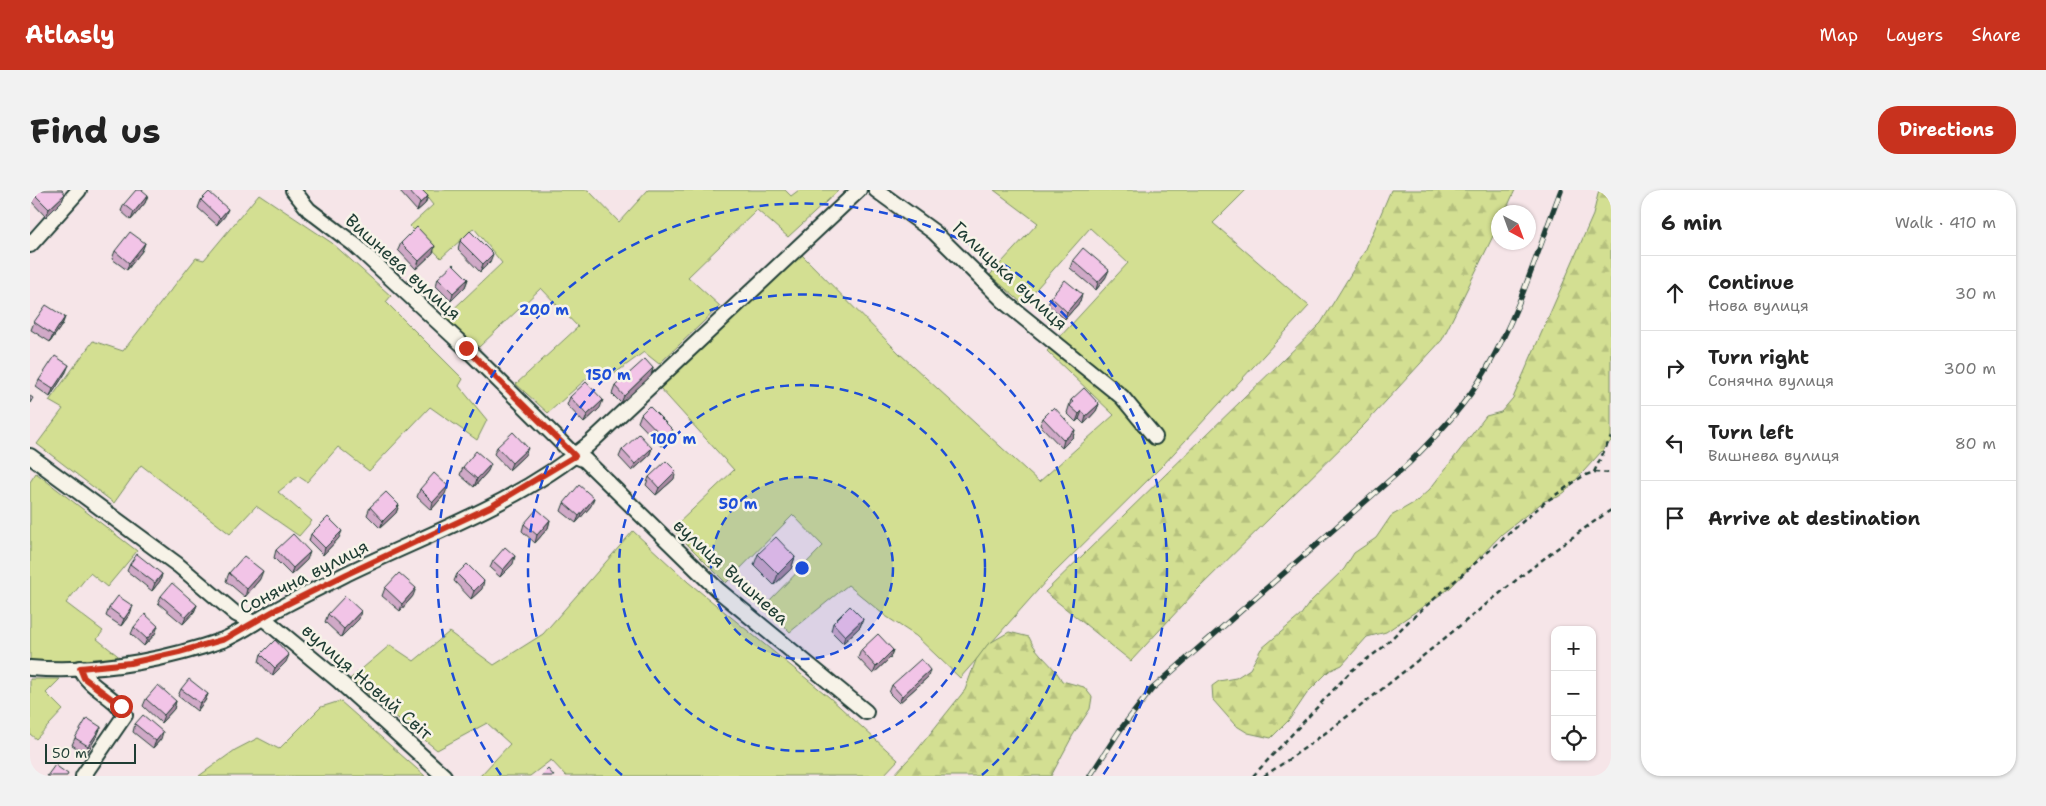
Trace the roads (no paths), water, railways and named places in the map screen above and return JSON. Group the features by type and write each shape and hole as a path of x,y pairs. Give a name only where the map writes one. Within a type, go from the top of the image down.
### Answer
{"street":[{"path":"30,245 79,190"},
{"name":"Вишнева вулиця","path":"293,190 309,210 355,245 466,348 575,456"},
{"name":"Сонячна вулиця","path":"30,668 80,668 130,663 225,639 347,574 490,507 575,456 859,190"},
{"name":"Галицька вулиця","path":"876,190 934,232 1007,304 1122,397 1155,437"},
{"name":"вулиця Новий Світ","path":"30,456 178,565 236,614 258,620 338,680 444,776"},
{"name":"вулиця Вишнева","path":"575,456 585,460 718,590 866,712"},
{"path":"80,668 84,678 121,706 125,715 83,776"}],"railway":[{"path":"1090,776 1120,730 1152,689 1408,464 1460,408 1478,383 1498,349 1527,282 1561,190"}]}
